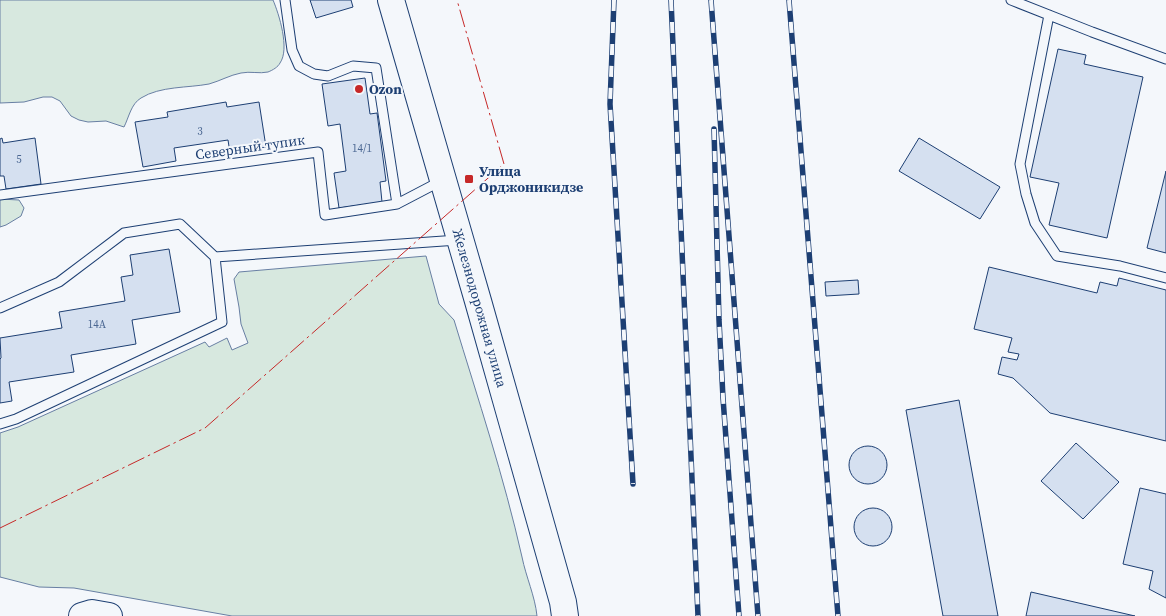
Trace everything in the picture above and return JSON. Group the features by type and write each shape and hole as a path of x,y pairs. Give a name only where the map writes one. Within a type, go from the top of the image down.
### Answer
{"street":[{"name":"Железнодорожная улица","path":"394,2 563,602 565,616"},
{"path":"82,616 92,613 109,616"}],"lane":[{"path":"284,0 292,50 299,66 314,74 328,76 353,66 376,68 398,204"},
{"path":"1011,0 1166,59"},
{"path":"1050,15 1020,164 1026,194 1036,223 1057,256 1120,266 1166,278"},
{"name":"Северный тупик","path":"0,195 318,152 325,215 398,204 443,180"},
{"path":"0,308 59,282 124,232 180,224 215,257 222,322 16,419 0,424"},
{"path":"215,257 461,240"}],"shaded area":[{"path":"0,0 273,0 284,41 283,57 278,66 268,72 241,73 209,84 165,89 149,94 135,104 124,127 106,121 88,122 71,116 60,101 52,97 43,97 24,102 0,103"},
{"path":"0,199 19,200 24,208 21,216 0,227"},
{"path":"426,256 439,304 454,320 499,468 537,616 232,616 74,588 39,587 0,577 0,433 18,427 205,342 209,347 227,338 232,350 248,343 241,324 234,279 239,272"}],"building":[{"path":"310,0 351,0 353,7 316,18"},
{"path":"1058,49 1086,55 1084,64 1143,77 1107,238 1049,225 1059,183 1030,177"},
{"path":"365,78 370,114 377,113 386,181 380,182 382,202 339,208 334,173 346,171 340,124 328,126 322,84"},
{"path":"226,102 227,107 259,102 266,147 230,153 228,140 174,148 176,161 143,167 135,122 168,117 167,112"},
{"path":"2,138 3,143 35,138 41,184 6,189 4,176 0,176 0,139"},
{"path":"919,138 1000,187 980,219 899,171"},
{"path":"1166,171 1166,253 1147,248"},
{"path":"169,249 180,312 132,320 136,344 71,355 74,372 9,382 12,401 0,403 0,338 62,328 59,312 125,301 121,277 133,275 130,255"},
{"path":"989,267 1097,293 1100,282 1117,286 1119,278 1166,290 1166,441 1050,413 1013,378 998,374 1002,357 1017,360 1019,354 1008,352 1012,338 974,329"},
{"path":"858,280 859,294 826,296 825,282"},
{"path":"959,400 998,616 943,616 906,410"},
{"path":"1076,443 1119,482 1083,519 1041,481"},
{"path":"868,446 881,452 887,465 881,478 868,484 855,478 849,465 855,452"},
{"path":"1140,488 1166,494 1166,598 1149,589 1153,571 1123,564"},
{"path":"873,508 886,514 892,527 886,540 873,546 860,540 854,527 860,514"},
{"path":"1031,592 1135,616 1026,616"}],"railway":[{"path":"614,0 610,104 633,484"},
{"path":"671,0 698,616"},
{"path":"711,0 758,616"},
{"path":"789,0 838,616"},
{"path":"714,129 723,398 739,616"}],"power":[{"path":"0,528 205,428 504,164 457,0"}],"place":[{"name":"Ozon","path":"359,89"},
{"name":"Улица Орджоникидзе","path":"469,179"}]}
